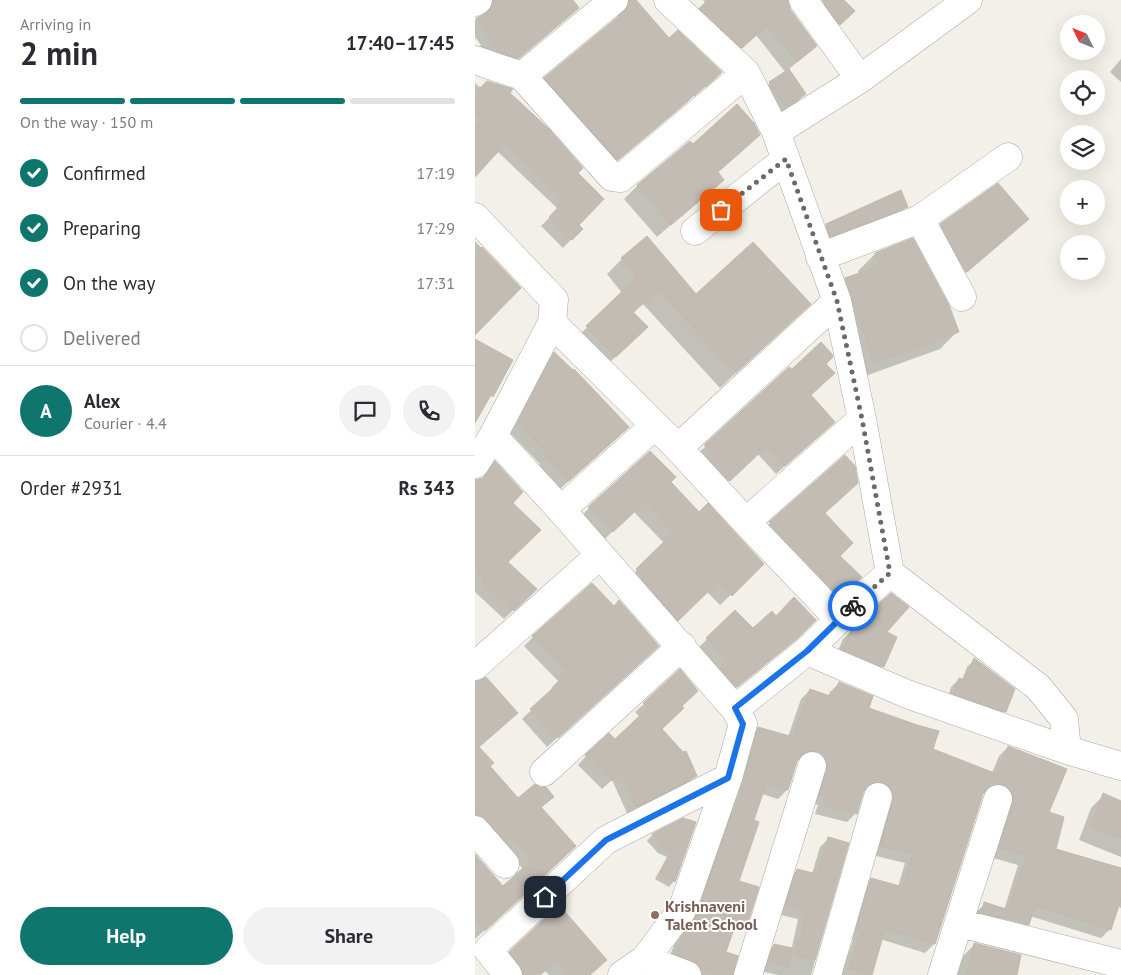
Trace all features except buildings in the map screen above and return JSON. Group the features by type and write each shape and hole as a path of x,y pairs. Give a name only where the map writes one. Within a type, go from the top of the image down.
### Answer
{"street":[{"path":"522,76 613,0"},
{"path":"668,0 746,74 777,132 837,301 862,419 890,573 1038,687 1064,719 1067,750"},
{"path":"777,132 861,79 968,0"},
{"path":"809,2 861,79"},
{"path":"475,60 522,76 612,177 617,179 621,178 746,74"},
{"path":"821,257 920,219 1008,157"},
{"path":"695,231 786,159"},
{"path":"920,219 962,297"},
{"path":"475,464 493,436 552,323 555,300 478,228"},
{"path":"678,448 837,301"},
{"path":"552,323 678,448 839,619"},
{"path":"746,522 862,419"},
{"path":"561,510 655,425"},
{"path":"493,436 682,646 735,708 743,724 728,778 682,910 645,958 622,975"},
{"path":"475,666 600,555"},
{"path":"735,708 807,651 890,573"},
{"path":"544,772 682,646"},
{"path":"807,651 907,694 1067,750 1121,766"},
{"path":"748,975 812,766"},
{"path":"508,975 487,950 606,840 728,778"},
{"path":"827,975 878,797"},
{"path":"942,975 998,799"},
{"path":"475,830 505,864"},
{"path":"959,924 1121,964"},
{"path":"645,958 687,975"}],"way so far":[{"path":"721,210 786,159 837,301 862,419 890,573 853,606"}],"place":[{"name":"Krishnaveni Talent School","path":"655,915"}],"route":[{"path":"545,897 606,840 728,778 743,724 735,708 807,651 853,606"}]}
